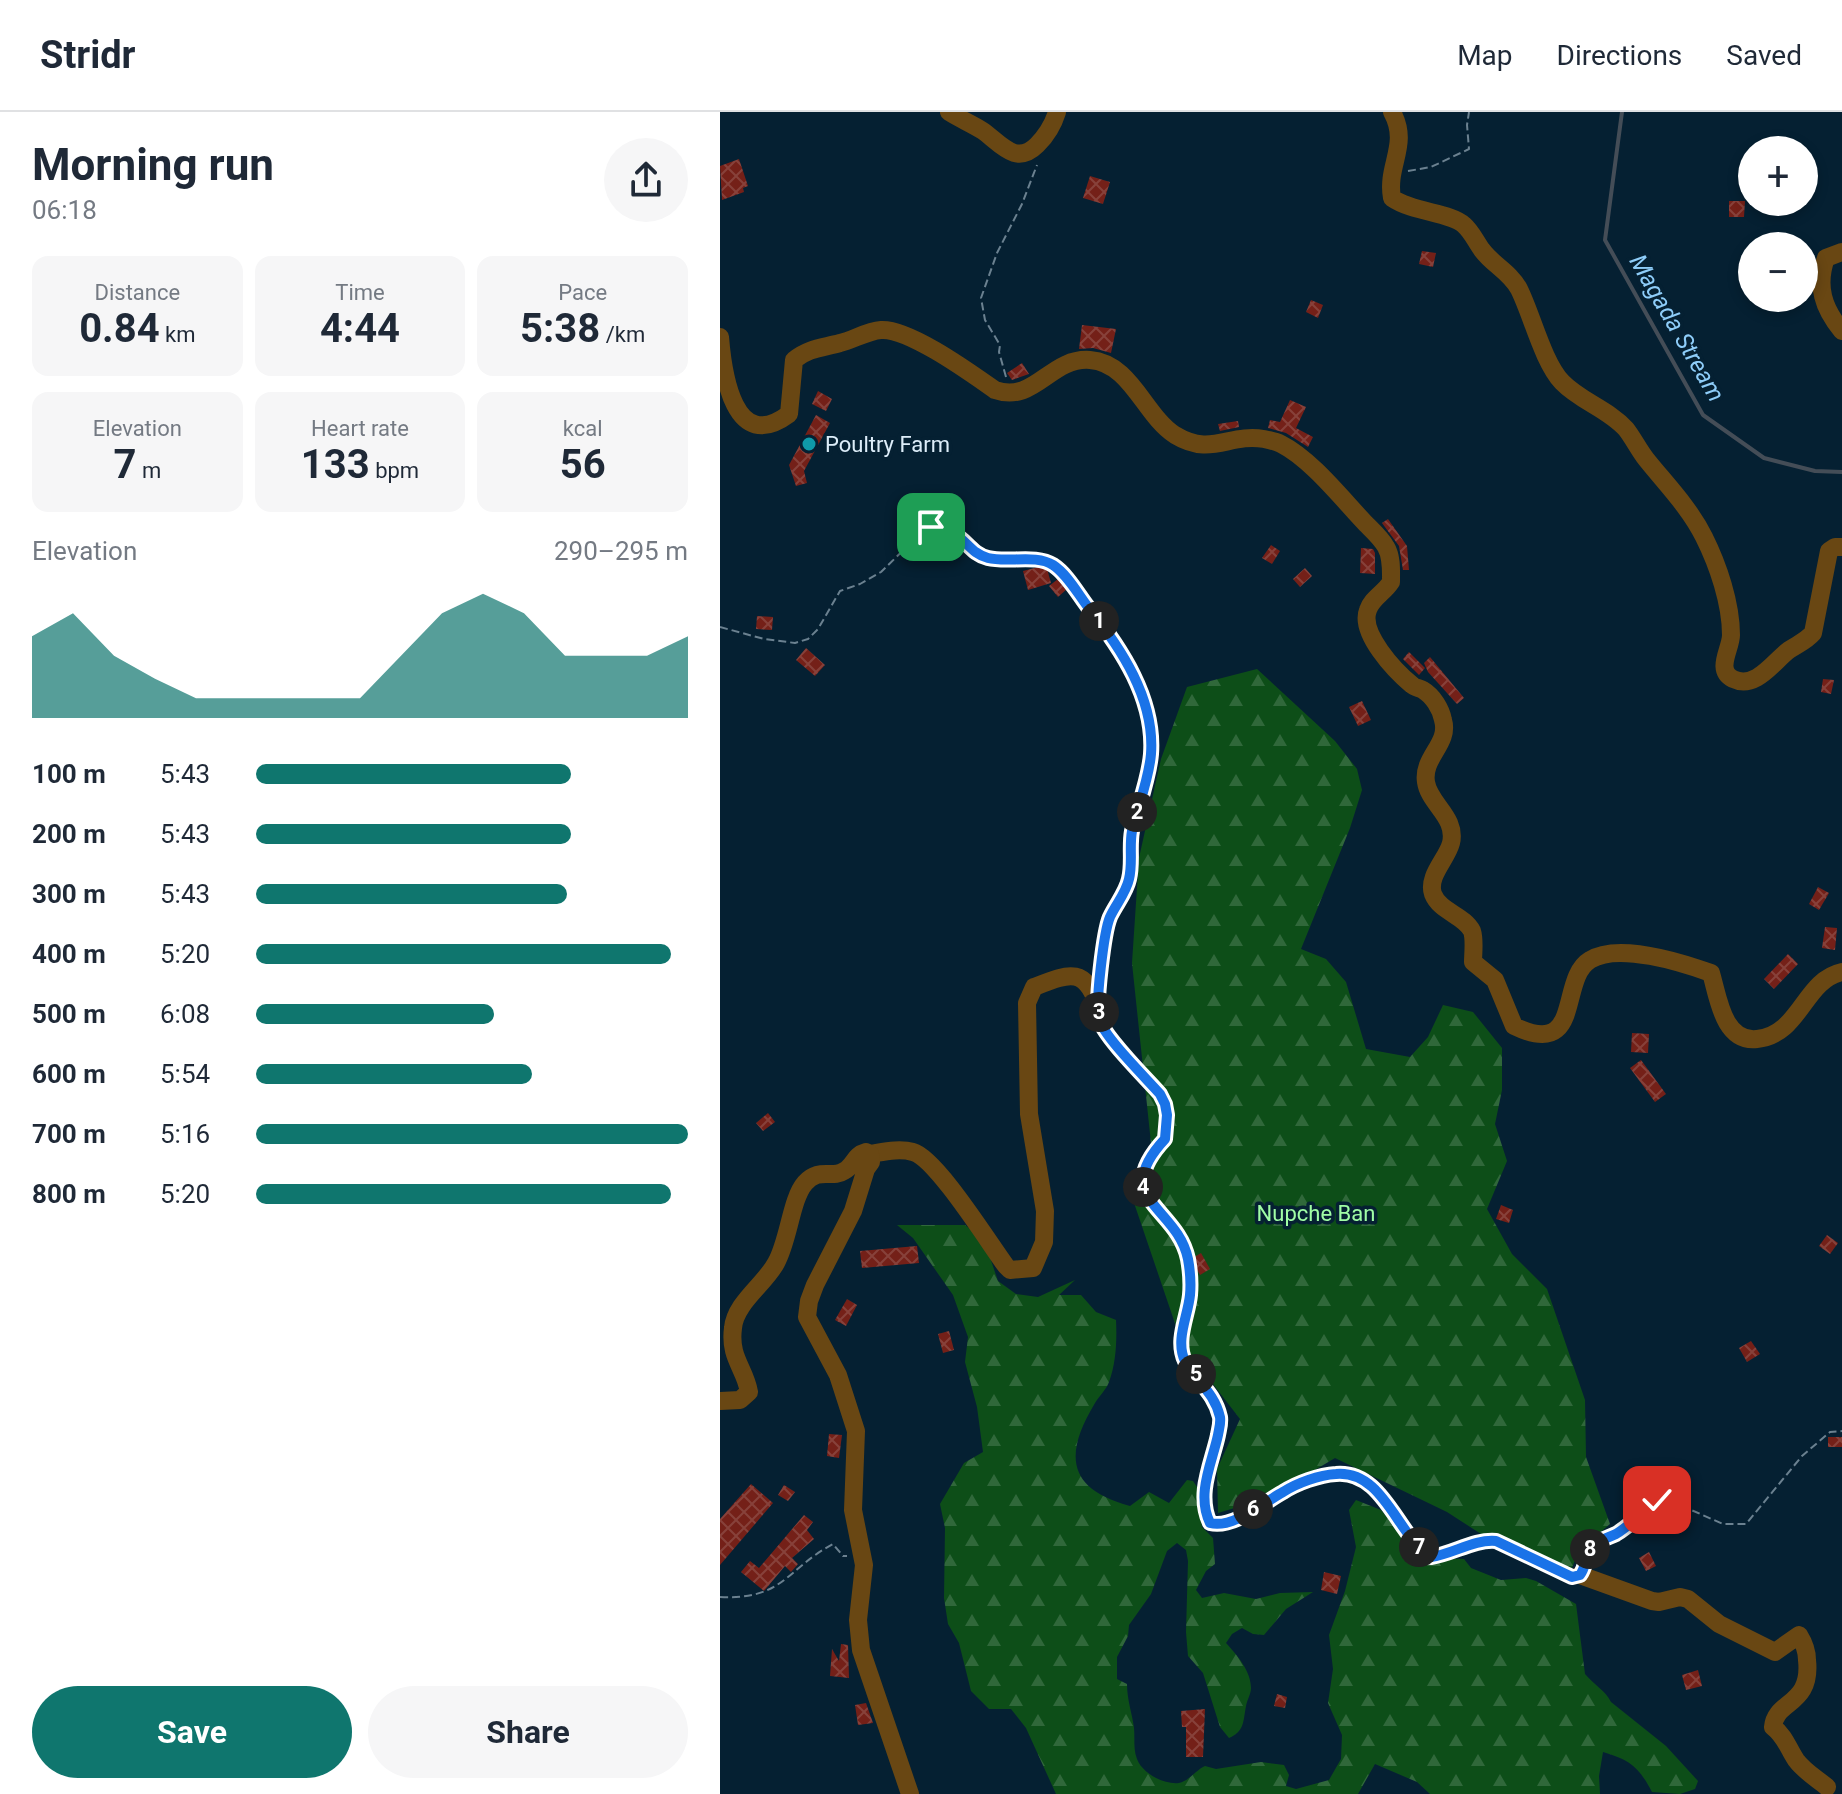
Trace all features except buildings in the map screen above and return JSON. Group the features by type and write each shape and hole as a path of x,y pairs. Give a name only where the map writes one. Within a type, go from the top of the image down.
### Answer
{"street":[{"path":"949,112 982,131 1001,147 1020,155 1029,153 1046,136 1057,112"},
{"path":"1392,112 1400,129 1400,144 1389,184 1392,198 1411,209 1449,217 1463,224 1482,250 1510,274 1562,382 1626,429 1702,533 1716,568 1731,627 1724,662 1726,672 1733,679 1745,681 1755,678 1772,668 1787,651 1806,642 1813,633 1829,551 1842,547"},
{"path":"1842,252 1826,258 1822,269 1822,291 1825,307 1842,331"},
{"path":"720,337 728,389 743,417 754,425 775,425 789,414 794,360 806,351 881,330 914,338 995,390 1017,395 1053,370 1073,362 1091,360 1107,366 1127,380 1160,422 1184,439 1210,446 1254,439 1282,445 1328,482 1388,550 1391,582 1371,603 1365,625 1371,638 1403,676 1437,705 1445,729 1443,740 1427,763 1425,782 1451,830 1451,843 1431,886 1433,896 1442,908 1467,924 1473,933 1473,962 1495,980 1514,1026 1529,1034 1546,1035 1557,1029 1567,1012 1579,971 1598,956 1617,954 1665,959 1711,973 1727,1021 1736,1033 1750,1040 1763,1039 1787,1027 1829,975 1842,972"},
{"path":"720,1401 740,1400 749,1392 735,1361 733,1327 736,1315 777,1261 802,1186 820,1173 846,1170 857,1156 866,1152 912,1151 926,1158 950,1186 1006,1266 1010,1270 1033,1268 1044,1242 1045,1211 1029,1114 1027,1003 1034,987 1067,975 1092,985 1099,1008"},
{"path":"870,1154 871,1162 857,1200 815,1285 807,1317 838,1375 856,1431 858,1449 853,1510 864,1565 858,1620 861,1650 910,1794"},
{"path":"1580,1575 1659,1602 1680,1597 1688,1599 1719,1624 1775,1652 1799,1635 1807,1653 1807,1684 1800,1696 1775,1715 1773,1727 1782,1734 1796,1761 1827,1787"}],"path":[{"path":"1393,170 1415,171 1431,167 1469,149 1469,112"},
{"path":"1017,395 1006,379 1000,345 985,320 981,298 997,253 1022,204 1032,172 1041,159"},
{"path":"720,627 764,639 795,643 808,639 818,629 840,591 881,572 931,527 946,528 956,533 983,557 1052,564 1098,619 1122,655 1146,702 1150,724 1151,756 1131,836 1129,880 1109,919 1101,977"},
{"path":"1099,1008 1098,1017 1104,1031 1160,1094 1165,1104 1165,1139 1149,1156 1142,1176 1144,1189 1181,1240 1188,1257 1190,1296 1181,1344 1185,1362 1208,1389 1221,1419 1205,1485 1205,1511 1210,1523 1219,1524 1237,1518 1286,1490 1311,1480 1349,1473 1371,1486 1418,1546 1431,1557 1448,1555 1483,1540 1496,1541 1563,1575 1580,1575 1584,1570 1585,1556 1592,1547 1616,1534 1657,1500 1672,1499 1723,1524 1746,1524 1809,1449 1830,1432 1842,1431"},
{"path":"720,1597 759,1595 771,1590 785,1582 808,1558 833,1544 843,1556 861,1553"}],"green space":[{"name":"Nupche Ban","path":"1257,669 1335,741 1357,769 1362,790 1350,828 1301,949 1326,959 1346,982 1366,1049 1410,1057 1428,1037 1443,1005 1473,1012 1502,1048 1502,1090 1495,1124 1507,1161 1487,1209 1512,1254 1547,1289 1585,1400 1586,1457 1610,1524 1579,1550 1568,1578 1495,1543 1447,1512 1335,1458 1268,1498 1218,1513 1217,1469 1240,1419 1182,1344 1131,1194 1151,1143 1132,963 1139,858 1161,759 1187,687"},
{"path":"897,1225 965,1225 984,1240 998,1281 1016,1294 1038,1297 1075,1280 1059,1295 1081,1295 1096,1312 1116,1320 1116,1352 1111,1375 1078,1439 1077,1468 1083,1480 1094,1490 1130,1506 1149,1492 1169,1503 1187,1480 1193,1481 1199,1490 1202,1527 1213,1538 1215,1564 1206,1571 1196,1590 1202,1598 1224,1593 1256,1599 1280,1593 1313,1592 1286,1609 1264,1635 1242,1628 1232,1634 1226,1643 1246,1669 1251,1688 1242,1725 1229,1738 1220,1727 1203,1673 1188,1656 1186,1550 1177,1543 1167,1551 1151,1594 1129,1625 1128,1636 1117,1657 1117,1679 1127,1684 1136,1755 1149,1773 1160,1780 1179,1783 1205,1766 1216,1769 1261,1762 1284,1765 1289,1775 1286,1786 1296,1789 1329,1780 1341,1759 1342,1735 1328,1703 1333,1669 1329,1635 1356,1547 1349,1510 1356,1500 1381,1510 1418,1553 1428,1558 1464,1559 1471,1568 1501,1580 1526,1578 1536,1581 1576,1604 1585,1674 1611,1702 1666,1746 1698,1781 1695,1789 1680,1794 1652,1792 1633,1766 1603,1752 1600,1794 1430,1794 1417,1782 1375,1764 1358,1794 1056,1794 1026,1728 1011,1709 989,1709 971,1691 959,1643 948,1624 944,1598 945,1528 940,1504 964,1463 983,1452 977,1407 965,1362 968,1337 953,1295 913,1238"}],"waterway":[{"name":"Magada Stream","path":"1622,112 1605,240 1703,415 1764,458 1815,471 1842,472"}],"place":[{"name":"Poultry Farm","path":"809,444"}],"route":[{"path":"931,527 946,528 956,533 983,557 1052,564 1098,619 1122,655 1146,702 1151,756 1131,836 1129,880 1109,919 1101,962 1098,1017 1104,1031 1160,1094 1165,1104 1165,1139 1149,1156 1142,1176 1144,1189 1181,1240 1188,1257 1190,1296 1181,1344 1185,1362 1208,1389 1221,1419 1205,1485 1205,1511 1210,1523 1219,1524 1237,1518 1286,1490 1311,1480 1349,1473 1371,1486 1418,1546 1431,1557 1448,1555 1483,1540 1496,1541 1572,1577 1584,1570 1585,1556 1592,1547 1616,1534 1657,1500"}]}
